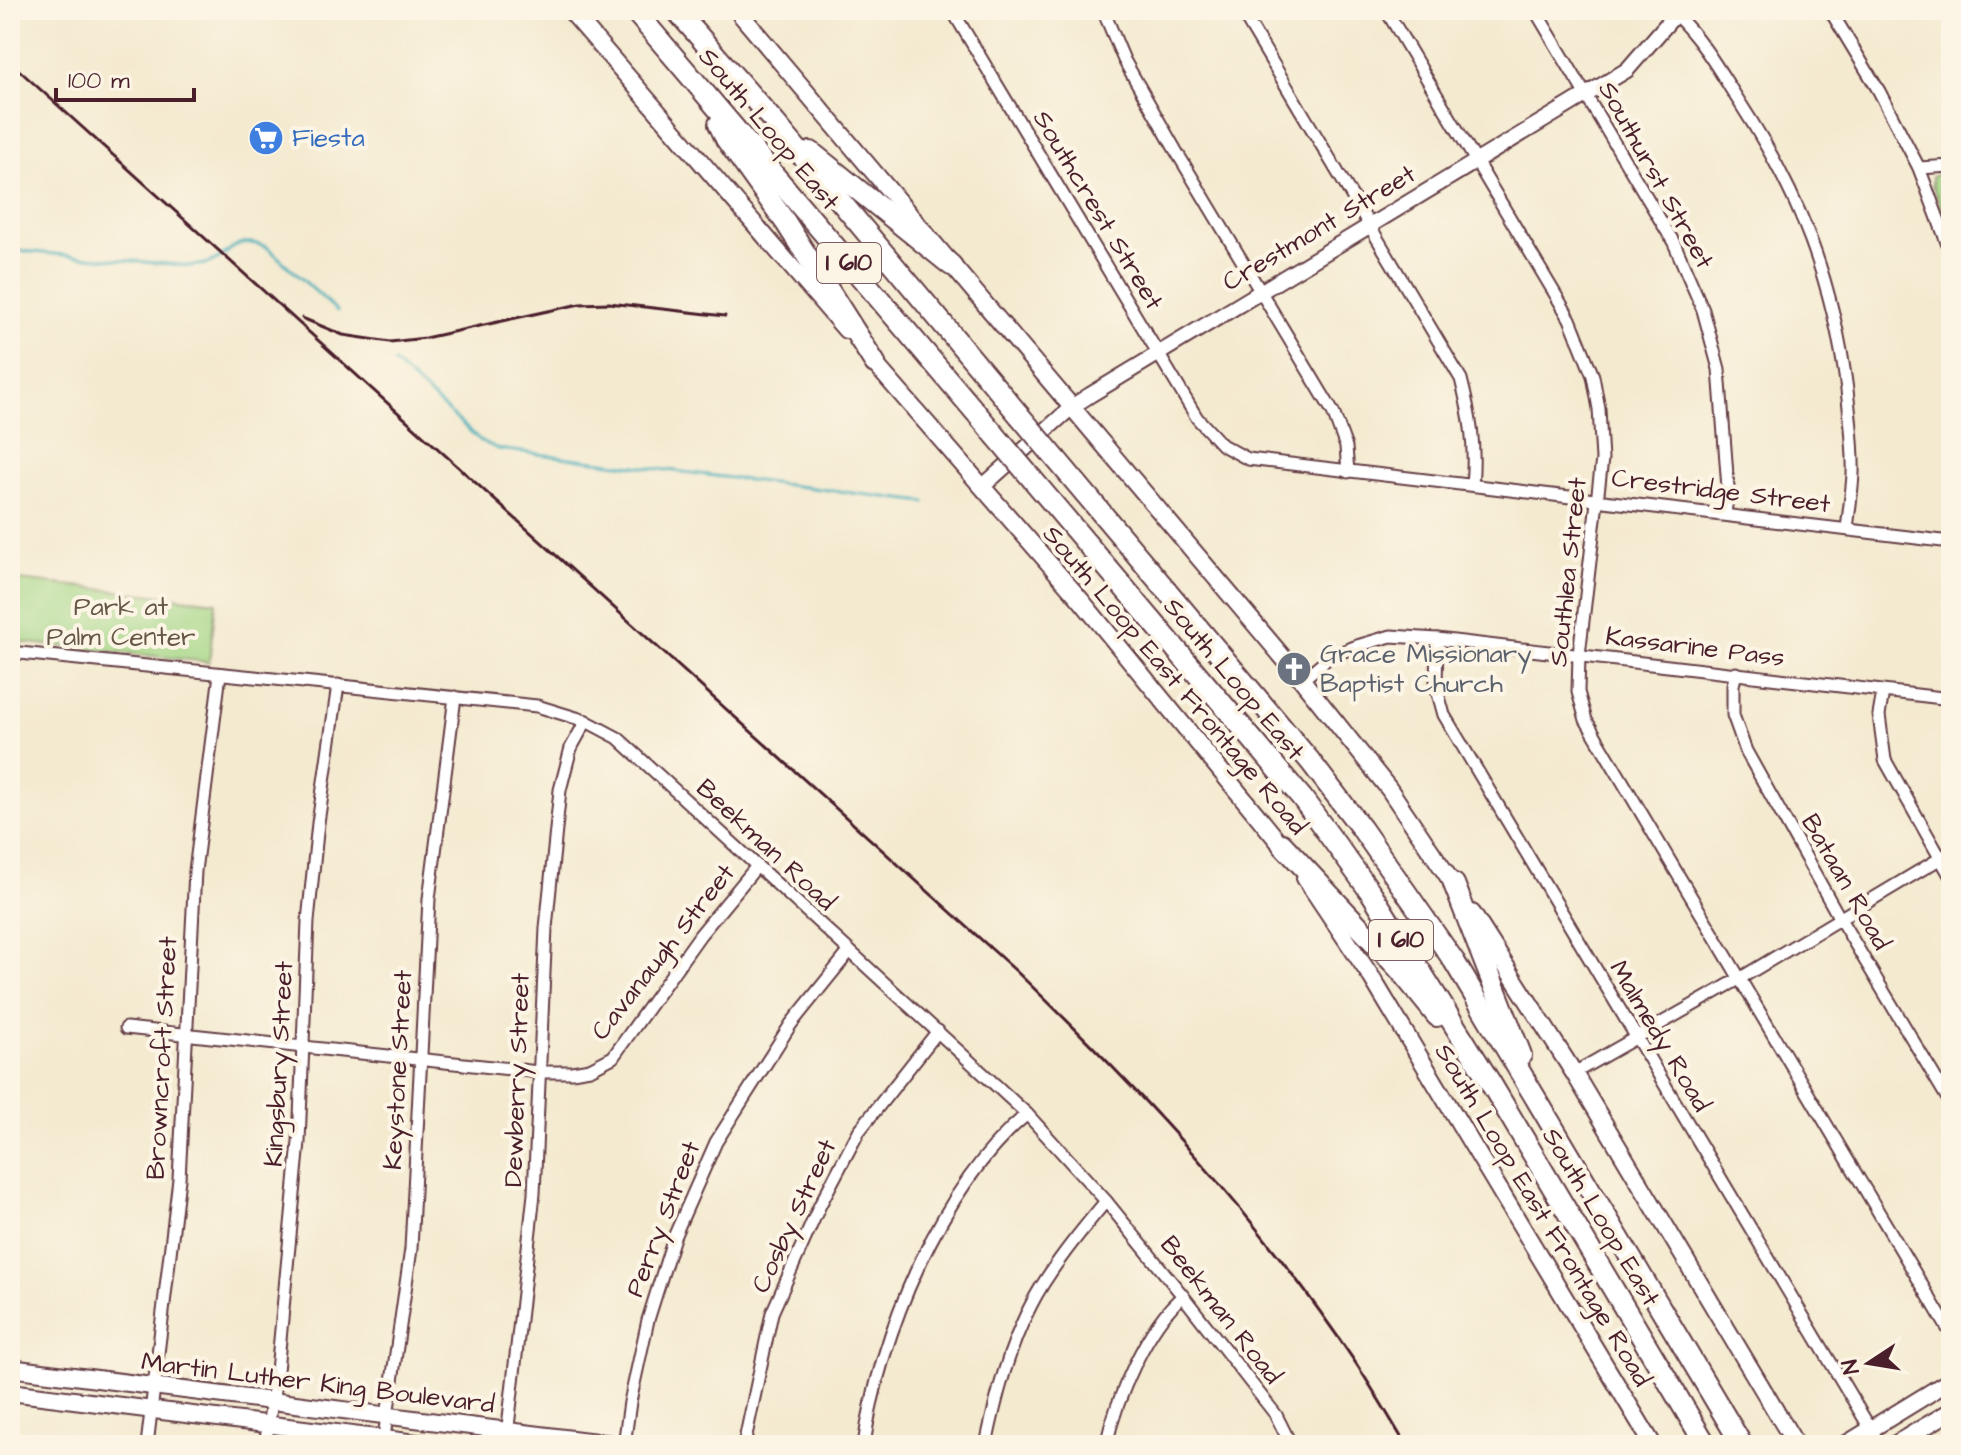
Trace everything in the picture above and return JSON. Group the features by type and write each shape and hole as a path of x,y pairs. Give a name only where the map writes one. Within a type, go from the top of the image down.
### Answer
{"highway":[{"name":"South Loop East","path":"634,10 1302,798 1372,894 1490,1082 1706,1445"},
{"name":"South Loop East","path":"676,10 775,123 1310,761 1362,829 1454,961 1742,1445"},
{"path":"703,91 726,139 786,223 875,363"},
{"path":"775,123 951,265"},
{"path":"1282,844 1399,969 1490,1082"},
{"path":"1454,884 1543,1111"}],"main road":[{"name":"South Loop East Frontage Road","path":"570,10 1080,599 1282,844 1372,978 1653,1445"},
{"path":"737,10 1073,406 1389,789 1454,884 1574,1073 1786,1437 1796,1445"},
{"name":"Martin Luther King Boulevard","path":"10,1368 388,1416 507,1438 622,1445"},
{"path":"34,1394 36,1372"},
{"path":"1845,1445 1951,1380"},
{"name":"Martin Luther King Boulevard","path":"10,1392 383,1442 432,1445"},
{"path":"1630,1407 1645,1422 1659,1445"},
{"path":"1894,1445 1951,1411"}],"street":[{"name":"Southcrest Street","path":"952,10 1197,418 1209,432"},
{"path":"1103,10 1124,60 1333,412 1346,447 1348,472"},
{"path":"1241,10 1461,379 1471,418 1472,484"},
{"name":"Southlea Street","path":"1386,10 1582,343 1593,376 1599,409 1602,459 1579,655 1578,692 1586,720 1951,1334"},
{"name":"Southurst Street","path":"1535,10 1674,243 1703,310 1719,369 1728,488 1725,514"},
{"path":"1830,10 1879,91 1919,168 1951,253"},
{"name":"Crestmont Street","path":"982,487 1073,406 1627,70 1678,13"},
{"path":"1678,13 1697,35 1747,113 1798,204 1818,254 1840,336 1852,429 1853,475 1847,529"},
{"path":"1919,168 1951,166"},
{"name":"Crestridge Street","path":"1209,432 1222,445 1248,459 1951,542"},
{"name":"Kassarine Pass","path":"1302,680 1329,657 1391,636 1951,699"},
{"name":"Malmedy Road","path":"1437,639 1436,686 1444,715 1880,1445"},
{"name":"Beekman Road","path":"10,652 537,706 586,721 618,738 1027,1114 1106,1201 1183,1296 1276,1415 1291,1445"},
{"name":"Bataan Road","path":"1736,673 1733,715 1746,751 1839,917 1951,1104"},
{"name":"Browncroft Street","path":"147,1445 179,1179 195,871 220,674"},
{"name":"Kingsbury Street","path":"265,1445 287,1273 299,1142 308,921 318,823 338,685"},
{"path":"1883,692 1879,715 1885,760 1951,877"},
{"name":"Keystone Street","path":"383,1442 411,1249 429,899 455,697"},
{"name":"Dewberry Street","path":"507,1438 534,1194 546,928 560,790 571,748 586,721"},
{"path":"1574,1073 1951,852"},
{"name":"Cavanaugh Street","path":"126,1028 539,1072 590,1069 613,1057 700,935 757,866"},
{"name":"Perry Street","path":"622,1445 648,1320 674,1237 716,1142 791,1024 849,952"},
{"name":"Cosby Street","path":"744,1445 772,1313 820,1205 859,1131 938,1031"},
{"path":"864,1445 884,1356 912,1279 953,1202 1008,1130 1027,1114"},
{"path":"986,1445 1010,1357 1031,1304 1106,1201"},
{"path":"1106,1445 1111,1425 1146,1342 1168,1308 1183,1296"}],"green space":[{"path":"1951,174 1951,236 1932,184 1932,177"},
{"name":"Park at Palm Center","path":"10,579 216,602 209,662 10,641"}],"waterway":[{"path":"10,250 190,266 209,263 240,244 255,244 267,247 337,311"},
{"path":"394,363 481,441 498,449 925,502"}],"railway":[{"path":"10,62 1016,971 1062,1016 1196,1157 1279,1257 1355,1362 1406,1445"},
{"path":"302,318 343,335 390,342 425,338 580,304 609,303 725,316"}],"place":[{"name":"Fiesta","path":"266,138"},
{"name":"Grace Missionary Baptist Church","path":"1294,669"}]}
